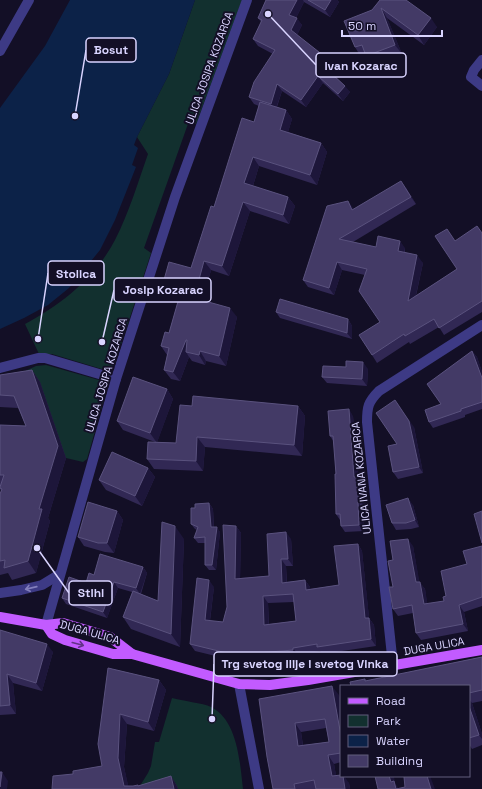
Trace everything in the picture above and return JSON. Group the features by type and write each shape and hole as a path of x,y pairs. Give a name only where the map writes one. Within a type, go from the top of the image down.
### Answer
{"main road":[{"name":"DUGA ULICA","path":"0,617 46,625 63,623 110,636 132,654"},
{"name":"DUGA ULICA","path":"46,625 52,634 65,640 113,654 132,654 239,684 270,685 482,650"}],"street":[{"path":"0,51 29,0"},
{"name":"ULICA JOSIPA KOZARCA","path":"46,625 116,379 179,184 247,0"},
{"path":"482,60 474,70 471,77 482,86"},
{"name":"ULICA IVANA KOZARCA","path":"393,665 366,422 367,408 370,400 379,391 482,324"},
{"path":"0,368 38,358 45,358 116,379"},
{"path":"0,593 42,585 60,574"},
{"path":"239,684 259,789"}],"green space":[{"path":"195,0 242,0 196,124 189,121 144,248 151,253 114,366 105,370 52,354 39,354 25,324 52,308 76,289 98,266 115,240 129,208 148,154 137,137 169,74"},
{"path":"46,365 99,380 104,383 107,389 87,459 83,462 66,458 27,384 25,371 36,366"},
{"path":"172,698 203,704 220,713 227,722 236,744 241,767 243,789 138,789 151,766 155,742 159,742"}],"water":[{"path":"70,0 195,0 169,74 137,137 134,145 138,148 132,165 136,167 115,220 100,250 69,288 48,305 0,329 0,108 45,46"}],"building":[{"path":"266,0 297,0 289,15 297,18 291,30 324,56 319,62 345,86 338,94 318,76 301,100 277,84 271,104 249,97 254,82 275,50 253,39 262,20 258,18"},
{"path":"308,0 331,0 325,10"},
{"path":"380,0 406,0 431,18 418,35 381,8 395,45 366,56 362,45 355,47 344,21 372,10"},
{"path":"260,102 286,110 280,130 321,143 310,175 253,157 244,183 288,197 283,215 243,202 222,266 204,261 194,298 230,308 219,356 200,351 199,355 186,352 186,340 173,372 164,370 169,348 161,346 165,332 169,333 181,291 162,287 169,262 191,268 211,206 214,207 242,118 254,122"},
{"path":"401,181 411,197 339,239 376,247 378,236 400,241 398,251 417,255 408,301 457,269 435,236 447,229 455,241 477,226 482,233 482,301 439,328 434,319 405,336 404,334 372,355 359,335 380,322 359,291 367,269 337,262 329,288 303,280 327,206 348,201 352,210"},
{"path":"280,299 348,319 347,333 276,312"},
{"path":"472,351 482,378 482,402 429,422 425,410 441,404 427,384"},
{"path":"346,361 363,362 362,379 322,377 323,366 346,367"},
{"path":"32,370 58,446 39,509 42,509 28,561 4,568 5,560 0,561 0,494 2,489 0,487 4,475 0,475 0,425 26,426 14,396 0,395 0,375"},
{"path":"133,377 167,389 150,433 117,421"},
{"path":"193,396 298,406 294,445 197,437 196,461 147,459 148,442 176,443 180,405 192,406"},
{"path":"395,400 409,421 419,467 393,472 388,446 397,444 376,413"},
{"path":"349,409 354,477 360,477 361,502 358,502 359,525 341,526 340,514 336,514 336,474 333,436 330,436 328,411"},
{"path":"112,452 148,468 135,496 99,480"},
{"path":"408,498 415,520 406,523 392,523 386,505"},
{"path":"88,502 117,511 107,543 98,543 78,537"},
{"path":"209,503 211,527 217,527 212,565 205,565 205,537 194,538 198,527 191,524 191,508 195,508 195,504"},
{"path":"482,511 482,543 474,514"},
{"path":"162,522 175,526 171,634 123,617 133,591 158,601"},
{"path":"223,525 236,526 235,579 269,576 267,534 286,532 288,559 281,559 282,583 305,580 306,590 339,585 334,546 358,544 365,618 369,618 371,639 317,647 317,644 293,648 293,650 235,655 190,644 197,578 209,580 205,620 223,622 227,607","holes":["293,594 296,621 264,625 263,596"]},
{"path":"408,539 416,582 420,582 424,604 444,601 443,597 446,596 441,571 467,564 463,551 482,546 482,597 459,605 463,624 416,633 412,605 393,609 389,587 393,587 388,561 393,560 390,541"},
{"path":"100,554 143,567 136,588 114,582 103,612 62,598 69,577 86,583 89,573 94,575"},
{"path":"0,630 47,644 36,683 7,674 10,705 0,706"},
{"path":"482,657 482,690 470,693 470,685 351,685 350,682 365,679 365,681"},
{"path":"108,668 159,680 148,722 120,714 118,758 124,786 138,786 171,776 174,789 52,789 53,776 73,774 73,771 102,766 98,744"},
{"path":"332,686 340,730 340,753 328,755 332,776 340,775 340,777 343,777 345,789 316,789 314,780 294,784 295,789 273,789 259,699","holes":["325,719 329,742 298,746 295,723"]},
{"path":"470,709 479,735 470,738"},
{"path":"0,772 2,772 0,787"},
{"path":"375,777 389,777 391,782 394,781 396,789 378,789"},
{"path":"404,777 427,777 431,789 396,789 405,787"}],"place":[{"name":"Ivan Kozarac","path":"268,14"},
{"name":"Bosut","path":"75,116"},
{"name":"Stolica","path":"38,339"},
{"name":"Josip Kozarac","path":"102,342"},
{"name":"Stihl","path":"37,548"},
{"name":"Trg svetog Ilije i svetog Vinka","path":"212,719"}]}
